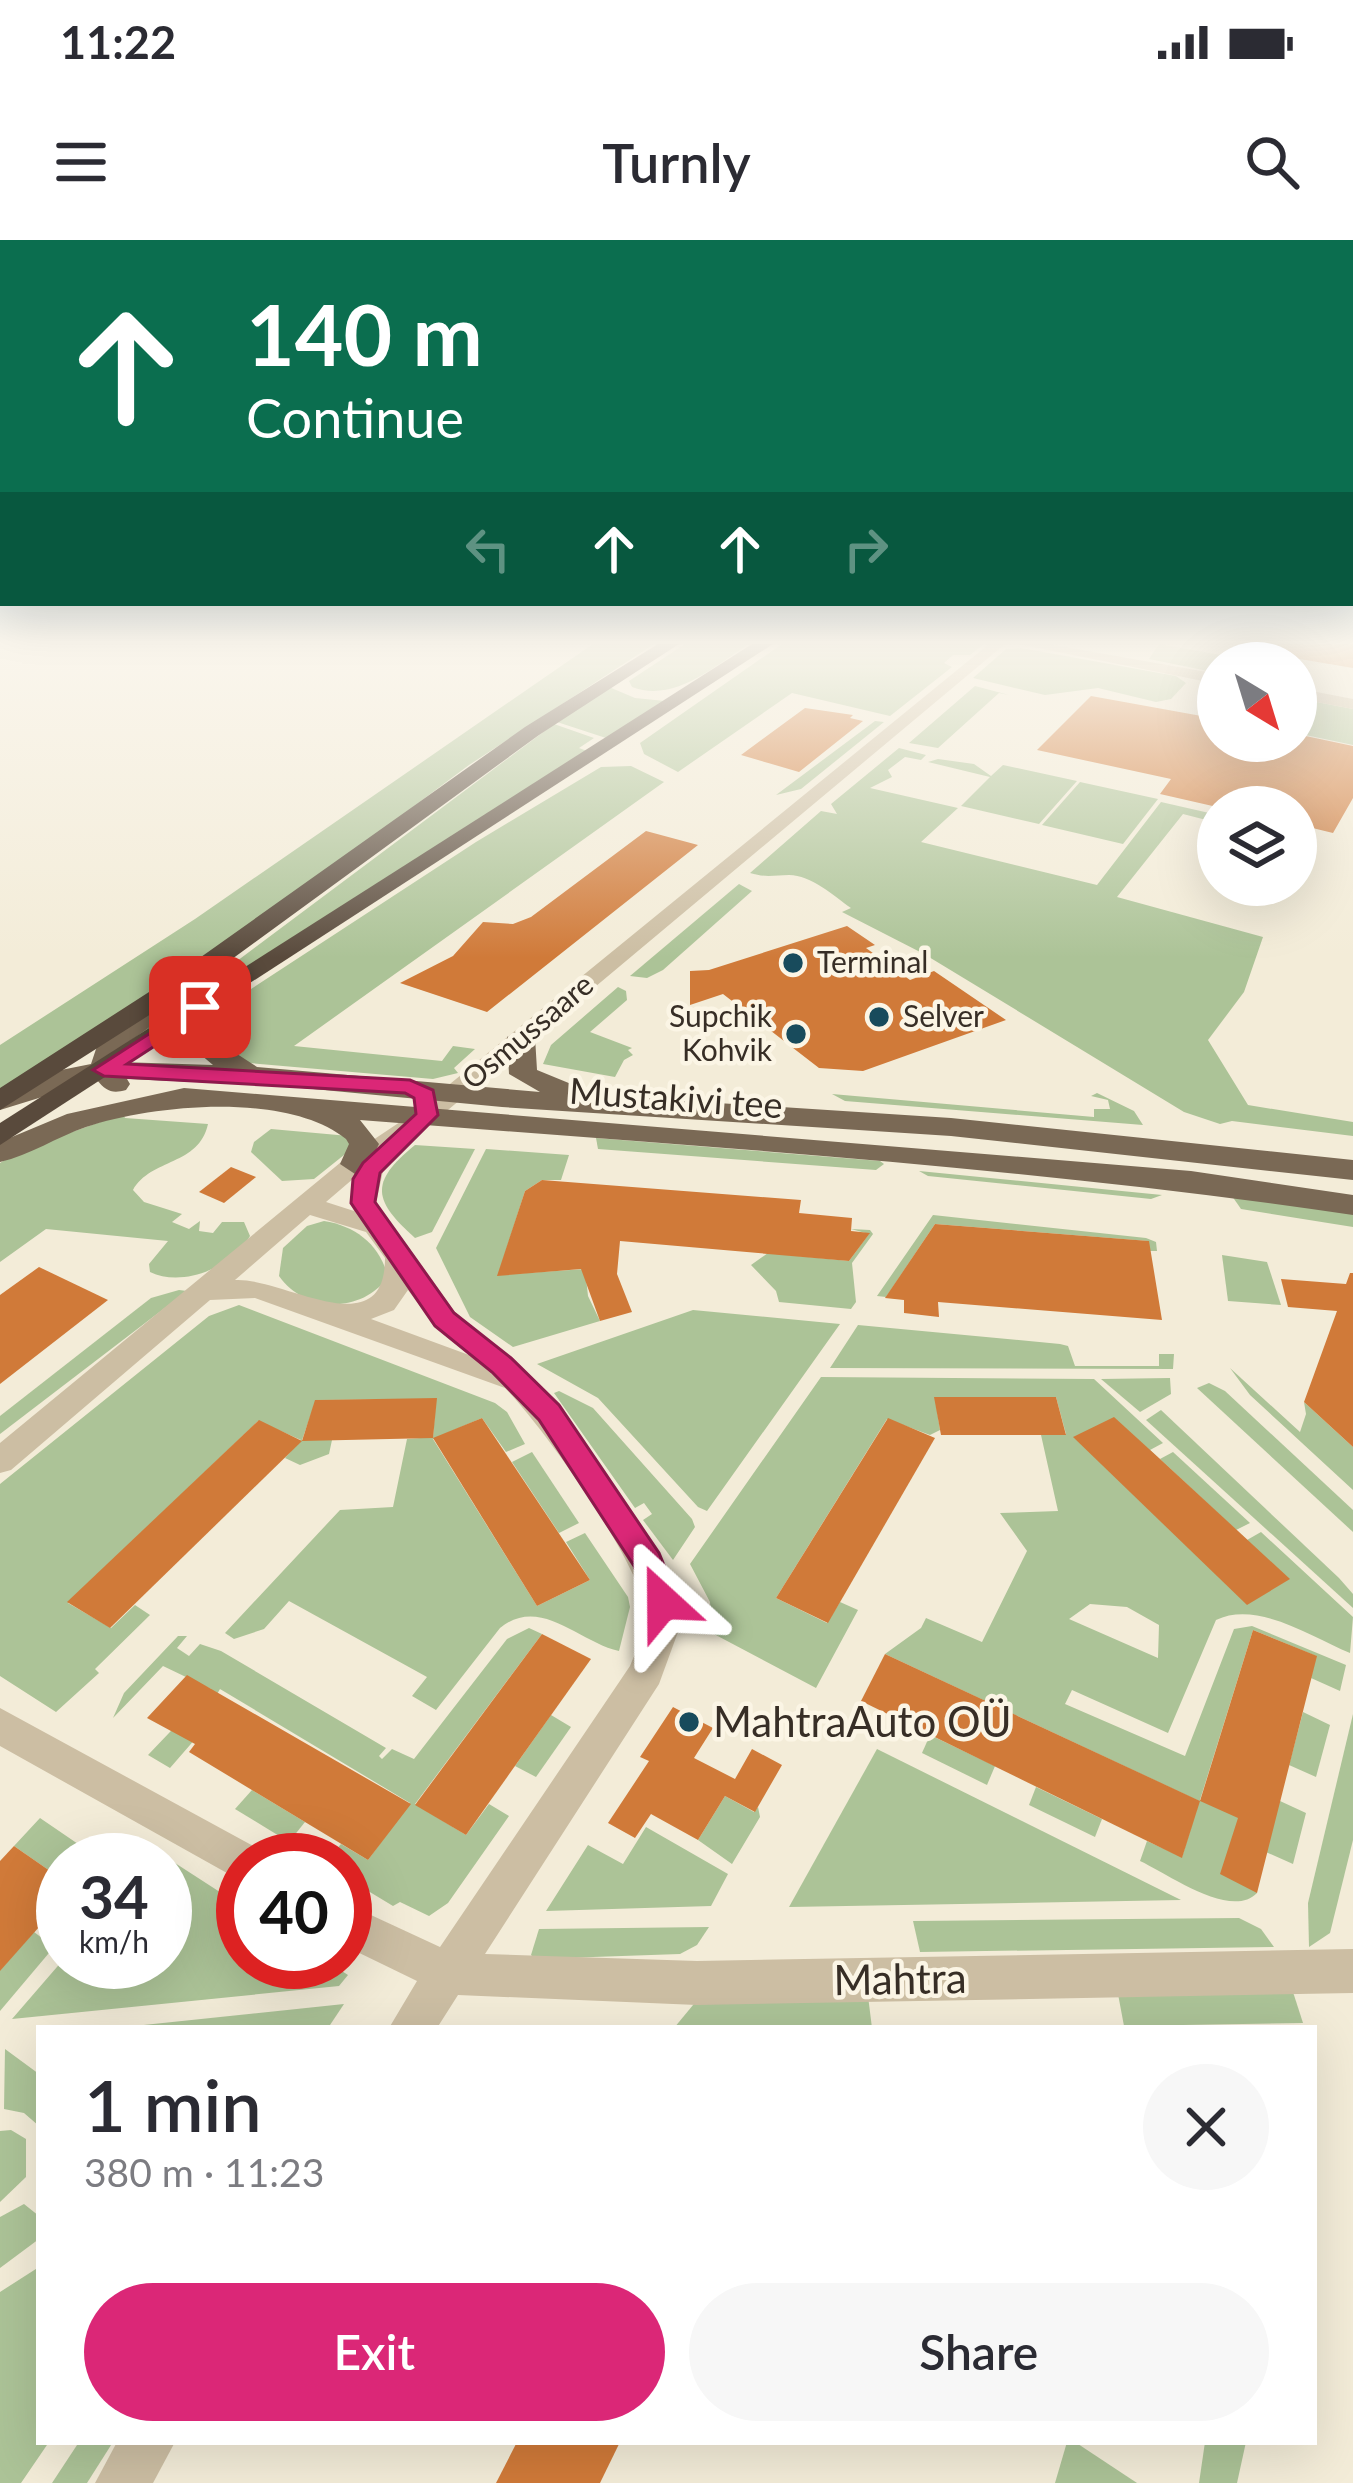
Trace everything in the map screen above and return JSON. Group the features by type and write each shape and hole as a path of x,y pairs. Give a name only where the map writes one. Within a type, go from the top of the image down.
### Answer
{"highway":[{"path":"0,1101 299,901 508,749"},
{"path":"0,1136 601,749"}],"main road":[{"path":"184,1097 123,1089 104,1070 110,1043 244,949 299,901"},
{"path":"233,986 207,1014 199,1035 202,1046 354,1128 364,1144 355,1164"},
{"path":"531,1028 519,1061 523,1073 535,1082 610,1103"},
{"name":"Mustakivi tee","path":"0,1101 61,1078 104,1070 1132,1175 1353,1204"},
{"name":"Mustakivi tee","path":"0,1153 78,1120 184,1097 277,1090 382,1112 434,1102"},
{"path":"434,1102 449,1123 497,1110"},
{"name":"Mustakivi tee","path":"497,1110 610,1103 951,1127 1353,1171"}],"street":[{"name":"Osmussaare","path":"0,1461 355,1164 531,1028 871,749"},
{"path":"413,2025 625,1707 646,1673 664,1621 663,1602 648,1562 549,1413 445,1319 363,1203 365,1179 434,1102"},
{"path":"308,1206 376,1226"},
{"path":"273,1237 266,1274 288,1300"},
{"path":"325,1316 356,1314 382,1304 401,1283 399,1256"},
{"path":"204,1291 257,1288 524,1386"},
{"path":"0,1725 83,1778 216,1846"},
{"path":"372,1937 448,1973"},
{"name":"Mahtra","path":"448,1973 697,1983 1353,1971"},
{"path":"122,2483 146,2445"}],"green space":[{"path":"442,749 494,749 251,928 0,1092 0,1045 195,919"},
{"path":"521,749 587,751 136,1039 128,1036 229,967"},
{"path":"642,749 712,749 678,772"},
{"path":"838,749 851,749 801,789 776,795"},
{"path":"898,749 926,755 921,760 905,757 888,770 892,777 870,788 958,808 921,842 1097,885 1161,802 1197,810 1197,818 1183,814 1117,897 1263,937 1244,992 1208,1040 1248,1105 1353,1122 1353,1136 1232,1121 1220,1124 1184,1112 924,954 842,912 851,908 814,882 750,873 821,811 837,814 831,804"},
{"path":"928,762 974,764 991,776 1003,765 1077,781 1039,824 961,806 990,777"},
{"path":"631,766 664,782 294,1046 442,1061 453,1046 475,1049 454,1068 458,1073 433,1079 249,1063 218,1051 210,1023 248,991 476,842 601,767"},
{"path":"1080,782 1158,799 1123,844 1042,825"},
{"path":"739,884 752,891 663,970 647,978 630,976"},
{"path":"618,987 626,991 627,1000 590,1032 632,1048 628,1050 633,1055 624,1060 615,1077 543,1064 551,1045"},
{"path":"1097,1093 1134,1111 1143,1125 845,1101 832,1094 1094,1117 1094,1109 1110,1109 1108,1100 1091,1096"},
{"path":"123,1114 125,1118 208,1124 195,1148 151,1172 133,1190 144,1202 182,1214 172,1222 189,1229 200,1221 199,1231 213,1233 222,1222 244,1222 250,1236 242,1247 206,1272 163,1276 150,1272 149,1264 168,1241 46,1229 0,1262 0,1163 21,1150"},
{"path":"271,1129 349,1136 349,1151 314,1179 282,1181 251,1152 254,1142"},
{"path":"596,1138 884,1164 876,1170 598,1149"},
{"path":"415,1145 475,1149 432,1232 415,1238 391,1213 382,1192 389,1170"},
{"path":"486,1149 569,1155 561,1180 542,1180 525,1191 498,1275 585,1269 588,1296 600,1321 513,1347 470,1317 436,1248"},
{"path":"919,1171 1162,1195 1151,1199 928,1176"},
{"path":"1232,1196 1353,1214 1353,1227 1241,1209"},
{"path":"933,1215 1146,1238 1156,1242 1157,1251 1150,1251 1148,1241 935,1224 886,1297 877,1296"},
{"path":"324,1221 356,1232 373,1247 388,1277 377,1289 349,1303 318,1303 290,1288 279,1276 283,1248 307,1226"},
{"path":"851,1229 873,1234 852,1263 856,1302 851,1309 779,1302 776,1291 751,1265 768,1253 849,1261 869,1234"},
{"path":"1222,1255 1267,1262 1281,1305 1228,1301"},
{"path":"187,1291 0,1434 0,1416 151,1298"},
{"path":"239,1305 495,1403 507,1412 525,1444 506,1452 482,1418 433,1439 537,1606 590,1580 566,1542 585,1533 628,1597 630,1607 619,1651 545,1618 515,1619 500,1628 436,1710 412,1696 427,1677 289,1601 264,1629 234,1639 225,1633 340,1510 393,1507 407,1439 433,1437 436,1399 316,1400 302,1440 332,1440 329,1454 300,1465 285,1458 301,1440 258,1421 68,1603 111,1628 135,1605 150,1615 95,1669 99,1673 56,1712 0,1676 0,1484 209,1316"},
{"path":"693,1310 840,1324 707,1511 698,1507 598,1398 537,1364"},
{"path":"858,1325 1060,1344 1068,1346 1075,1366 1159,1366 1159,1354 1174,1354 1173,1369 830,1368"},
{"path":"1230,1368 1300,1432 1304,1402 1353,1447 1353,1490 1250,1395"},
{"path":"821,1377 1094,1379 1163,1443 1150,1450 1247,1540 1261,1532 1353,1617 1350,1653 1266,1617 1232,1615 1216,1620 1168,1733 1072,1690 1065,1704 1185,1756 1234,1629 1252,1626 1346,1665 1340,1691 1311,1678 1316,1656 1253,1630 1200,1800 1280,1801 1306,1813 1293,1864 1232,1837 1257,1893 1232,1901 1182,1884 1140,1861 1147,1841 1182,1857 1199,1801 885,1654 921,1628 926,1618 982,1642 1027,1551 1000,1513 1058,1511 1041,1435 1066,1434 1056,1397 935,1397 940,1430 930,1435 887,1419 776,1598 827,1623 840,1602 858,1610 816,1688 712,1633 710,1602 690,1564","holes":["1090,1604 1127,1607 1159,1625 1158,1658 1069,1619"]},
{"path":"1170,1378 1171,1394 1140,1412 1101,1379"},
{"path":"1209,1383 1225,1391 1353,1510 1353,1532 1197,1388"},
{"path":"559,1391 593,1408 692,1519 695,1527 673,1560 643,1520 652,1514 644,1503 635,1508 554,1393"},
{"path":"1161,1410 1339,1578 1353,1594 1353,1608 1146,1420"},
{"path":"532,1452 579,1523 559,1533 512,1462"},
{"path":"1173,1452 1250,1523 1236,1530 1160,1459"},
{"path":"529,1628 542,1634 415,1804 466,1835 489,1804 509,1816 448,1903 429,1916 400,1902 393,1906 372,1893 372,1855 410,1803 220,1689 216,1696 223,1707 170,1768 148,1755 211,1689 163,1666 113,1718 124,1693 178,1636 187,1636 177,1648 189,1656 200,1644 221,1651 386,1748 379,1756 382,1759 392,1749 414,1759 507,1639"},
{"path":"1303,1712 1330,1725 1316,1777 1289,1765"},
{"path":"1353,1714 1353,1840 1330,1933 1309,1947 1308,1903"},
{"path":"551,1715 571,1727 536,1777 515,1766"},
{"path":"930,1735 995,1766 987,1785 922,1753"},
{"path":"877,1749 1181,1900 789,1907"},
{"path":"1036,1787 1102,1819 1095,1837 1029,1805"},
{"path":"252,1790 305,1822 296,1833 274,1833 235,1809"},
{"path":"725,1796 754,1812 758,1807 760,1817 732,1864 698,1840"},
{"path":"40,1818 62,1833 36,1833 36,1861 14,1846"},
{"path":"646,1827 728,1874 711,1906 546,1911 588,1845 623,1864"},
{"path":"192,1874 216,1890 216,1989 309,1989 12,2019 38,1989 192,1989"},
{"path":"1239,1918 1261,1929 1274,1947 920,1952 913,1921"},
{"path":"709,1927 697,1945 680,1954 535,1959 531,1955 539,1929"},
{"path":"36,1934 36,1968 0,2011 0,1970"},
{"path":"1293,1992 1303,2023 1124,2025 1118,1994"},
{"path":"868,1996 872,2025 676,2025 698,1999"},
{"path":"344,2004 330,2025 144,2025"},
{"path":"5,2049 36,2072 36,2123 24,2113 4,2109"},
{"path":"11,2130 26,2139 26,2177 0,2202 0,2131"},
{"path":"24,2204 36,2214 36,2241 0,2268 0,2217"},
{"path":"36,2269 36,2445 47,2445 21,2483 0,2483 0,2292"},
{"path":"77,2445 111,2445 87,2483 52,2483"},
{"path":"1066,2445 1080,2445 1137,2483 1055,2483"},
{"path":"1205,2445 1245,2445 1237,2483 1199,2483"}],"building":[{"path":"750,749 828,749 799,772 741,755"},
{"path":"1197,749 1197,762 1317,762 1317,749 1353,749 1353,798 1333,833 1317,829 1317,786 1197,786 1197,802 1160,794 1171,779 1037,750"},
{"path":"646,831 698,845 487,1012 400,983 453,956 483,922 513,924 531,917"},
{"name":"Selver","path":"847,926 875,945 866,948 910,980 934,971 1006,1020 863,1071 819,1068 723,994 690,1005 690,971 709,970"},
{"path":"231,1167 256,1177 224,1203 199,1192"},
{"path":"542,1180 801,1200 799,1213 852,1218 851,1231 870,1233 849,1261 620,1241 617,1274 632,1312 600,1321 581,1269 497,1276 525,1191"},
{"path":"935,1224 1149,1241 1162,1320 938,1302 939,1317 904,1313 904,1300 885,1298"},
{"path":"39,1267 108,1300 0,1384 0,1295"},
{"path":"1350,1273 1353,1447 1304,1402 1337,1311 1288,1307 1281,1279 1346,1284"},
{"path":"934,1397 1056,1397 1066,1435 941,1435"},
{"path":"437,1398 433,1438 302,1441 315,1400"},
{"path":"1114,1417 1290,1579 1247,1605 1073,1437"},
{"path":"482,1418 590,1580 537,1606 433,1438"},
{"path":"888,1418 935,1438 828,1623 776,1598"},
{"path":"259,1420 302,1441 110,1628 67,1602"},
{"path":"1253,1630 1317,1656 1257,1893 1220,1874 1238,1818 1200,1801"},
{"path":"542,1634 591,1659 466,1835 415,1805"},
{"path":"885,1654 1200,1801 1182,1858 861,1701"},
{"path":"187,1675 411,1804 372,1855 372,1833 323,1833 189,1752 195,1744 147,1718"},
{"path":"673,1707 713,1728 694,1758 735,1779 752,1749 782,1765 755,1812 725,1796 698,1840 651,1814 635,1838 608,1823 649,1761 640,1757"},
{"path":"14,1846 36,1861 36,1930 0,1971 0,1861"},
{"path":"515,2445 619,2445 600,2483 496,2483"}],"place":[{"name":"Terminal","path":"793,963"},
{"name":"Selver","path":"879,1017"},
{"name":"Supchik Kohvik","path":"796,1034"},
{"name":"MahtraAuto OÜ","path":"689,1722"}],"route":[{"path":"200,1007 104,1070 271,1076 410,1087 425,1095 427,1115 371,1168 363,1203 445,1319 502,1365 549,1413 648,1562 663,1602"}]}
